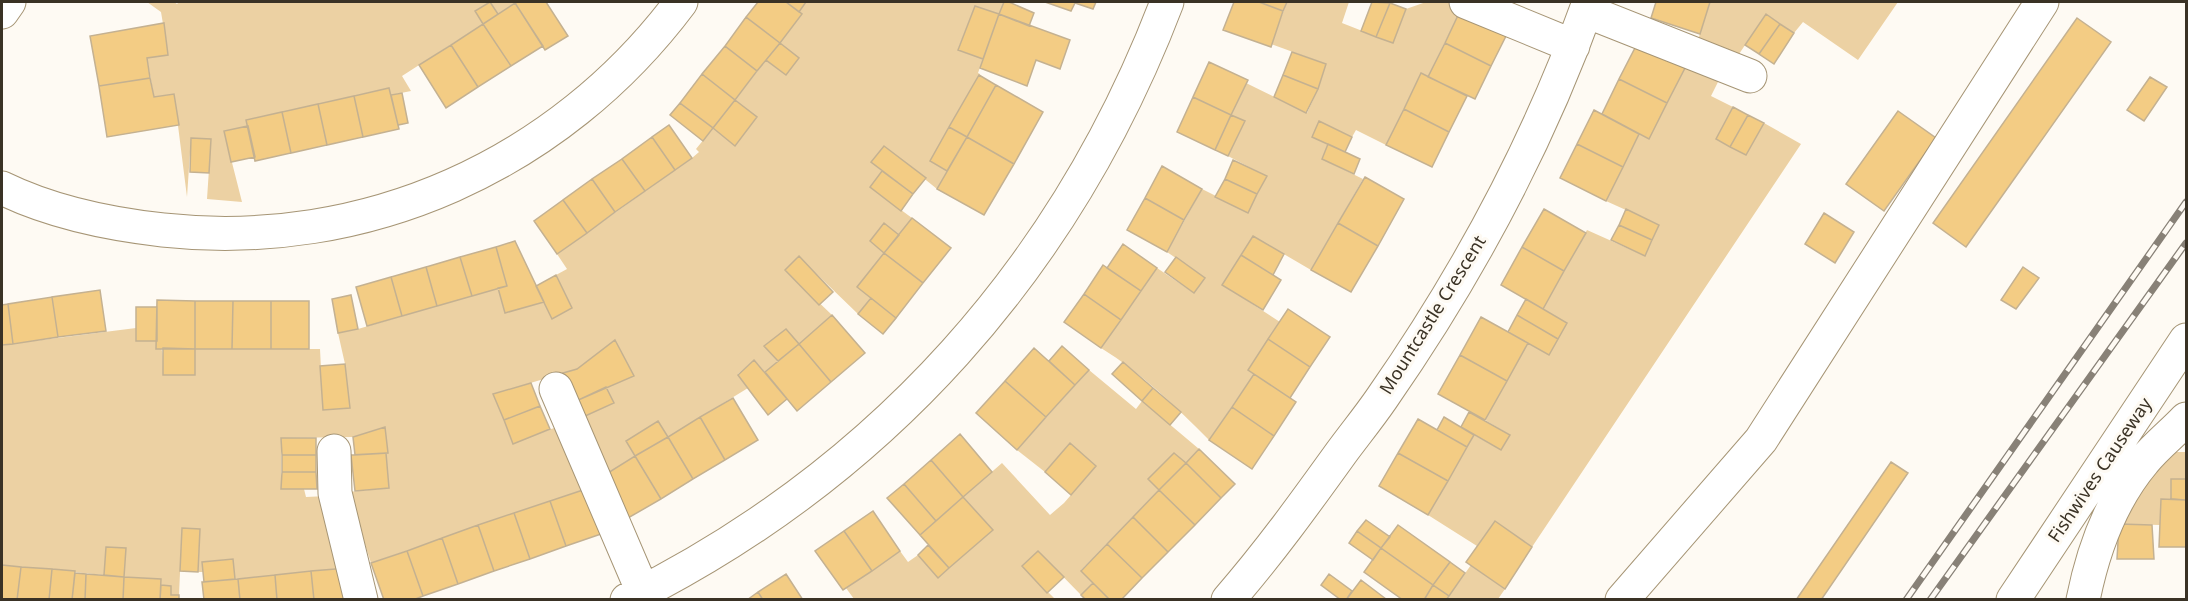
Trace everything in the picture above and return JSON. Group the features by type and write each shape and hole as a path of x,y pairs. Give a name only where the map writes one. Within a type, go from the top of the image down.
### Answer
{"street":[{"path":"2,12 9,2"},
{"path":"2,188 59,209 98,220 194,234 268,233 340,222 379,213 416,201 468,179 542,137 593,98 625,68 681,2"},
{"path":"556,389 635,596 738,538 820,479 899,411 961,347 1026,267 1081,184 1132,88 1167,2"},
{"path":"1466,2 1573,46"},
{"path":"1622,600 1761,440 2042,2"},
{"path":"1588,7 1750,76"},
{"name":"Mountcastle Crescent","path":"1228,600 1299,513 1381,399 1449,296 1492,220 1523,158 1588,7"},
{"name":"Fishwives Causeway","path":"2013,600 2187,340"},
{"path":"2083,600 2096,547 2122,492 2144,461 2187,419"},
{"path":"334,451 335,493 361,600"}],"shaded area":[{"path":"147,2 177,4 179,2 490,2 476,11 483,24 402,76 411,91 391,95 389,88 247,120 248,126 224,131 242,202 207,199 211,139 191,138 187,197 174,94 154,97 147,58 168,54 161,12"},
{"path":"490,2 518,2 498,14"},
{"path":"806,2 1004,2 999,14 975,6 958,49 983,59 978,73 980,74 930,161 947,171 937,189 884,146 871,162 882,171 870,187 912,218 899,235 884,223 870,241 884,253 858,287 871,298 858,314 799,257 785,270 832,315 799,344 786,329 765,346 778,361 765,372 754,360 738,374 748,388 668,437 658,422 626,441 635,456 603,476 583,417 614,403 606,387 633,376 615,340 577,369 494,394 513,443 565,424 586,489 371,563 348,492 389,488 384,428 353,437 281,438 281,489 304,489 306,497 327,496 348,568 235,579 232,559 202,562 203,572 198,572 200,530 182,528 179,595 171,595 171,586 161,585 161,579 124,577 126,548 106,547 104,575 2,565 2,345 136,328 160,346 163,356 163,375 194,375 195,349 320,349 323,409 345,364 338,333 498,288 505,313 544,302 572,308 556,275 567,269 557,254 692,158 699,152 696,149 713,128 735,146 757,117 735,100 766,60 786,75 798,58 780,43 802,14 799,12"},
{"path":"1287,2 1349,2 1342,23 1393,43 1406,9 1426,2 1449,2 1462,7 1428,77 1421,74 1386,145 1356,130 1352,137 1319,122 1312,137 1328,144 1322,159 1363,179 1311,270 1253,236 1223,285 1280,322 1254,374 1209,440 1144,379 1101,348 1157,268 1194,293 1205,278 1167,252 1202,189 1248,212 1266,176 1228,156 1245,121 1231,115 1246,83 1307,113 1326,64 1271,44"},
{"path":"1710,2 1898,2 1858,60 1803,22 1794,33 1766,14 1739,54 1698,40"},
{"path":"1687,63 1720,78 1711,96 1733,107 1716,139 1746,155 1764,123 1801,144 1532,547 1495,521 1477,546 1428,515 1474,435 1501,450 1510,435 1485,420 1528,343 1549,355 1567,323 1543,309 1587,230 1645,256 1659,225 1606,201 1639,134 1649,138"},
{"path":"1089,370 1136,409 1142,401 1199,449 1186,463 1174,453 1148,479 1159,490 1081,570 1093,583 1081,595 1038,551 1022,566 1055,599 854,599 846,588 900,551 908,562 918,555 938,578 992,530 963,497 1002,463 1050,515 1064,503 1096,466 1070,443 1045,472 1017,450"},
{"path":"2186,452 2186,479 2171,479 2171,499 2161,499 2160,525 2119,524 2125,511 2169,455"},
{"path":"1471,565 1505,589 1498,599 1446,600"}],"building":[{"path":"490,2 498,14 483,24 475,11"},
{"path":"546,2 568,36 545,50 515,3"},
{"path":"758,2 786,2 802,14 780,43 746,17"},
{"path":"786,2 806,2 799,12"},
{"path":"1004,2 1034,13 1029,26 999,14"},
{"path":"1045,2 1096,2 1093,9 1075,3 1071,11"},
{"path":"1234,2 1259,2 1283,11 1271,47 1223,30"},
{"path":"1259,2 1287,2 1283,11"},
{"path":"1372,2 1390,3 1376,37 1361,31"},
{"path":"1656,2 1710,2 1700,34 1651,18"},
{"path":"515,3 543,46 511,66 483,24"},
{"path":"1390,3 1406,9 1393,43 1376,37"},
{"path":"975,6 999,14 983,59 958,50"},
{"path":"1461,9 1508,32 1491,66 1445,43"},
{"path":"999,14 1070,40 1060,69 1036,60 1027,86 980,68"},
{"path":"1766,14 1780,24 1759,54 1745,45"},
{"path":"746,17 780,43 757,71 725,46"},
{"path":"2077,18 2111,42 1966,247 1933,223"},
{"path":"164,23 168,55 147,58 150,78 99,86 90,36"},
{"path":"483,24 511,66 478,87 451,45"},
{"path":"1780,24 1794,33 1774,64 1759,54"},
{"path":"780,43 799,58 786,75 766,60"},
{"path":"1445,43 1491,66 1475,99 1428,77"},
{"path":"1637,44 1685,68 1667,103 1619,79"},
{"path":"451,45 478,87 446,108 419,65"},
{"path":"725,46 757,71 735,100 702,74"},
{"path":"1292,52 1326,64 1318,89 1283,75"},
{"path":"1209,62 1248,80 1231,115 1193,97"},
{"path":"1421,73 1467,96 1449,132 1404,109"},
{"path":"702,74 735,100 713,128 680,103"},
{"path":"979,75 996,85 967,137 949,127"},
{"path":"1283,75 1318,89 1306,113 1274,97"},
{"path":"2150,77 2167,87 2144,121 2127,110"},
{"path":"150,78 154,97 174,94 179,125 107,137 99,86"},
{"path":"1619,79 1667,103 1649,139 1602,114"},
{"path":"996,85 1043,112 1014,164 967,137"},
{"path":"389,88 399,129 363,137 354,96"},
{"path":"402,93 408,123 398,125 391,95"},
{"path":"354,96 363,137 327,145 318,104"},
{"path":"1193,97 1231,115 1215,150 1177,132"},
{"path":"735,100 757,117 735,146 713,128"},
{"path":"680,103 713,128 703,141 670,115"},
{"path":"318,104 327,145 291,153 282,112"},
{"path":"1733,107 1748,115 1730,147 1716,139"},
{"path":"1404,109 1449,132 1432,167 1386,145"},
{"path":"1594,110 1639,134 1623,167 1577,144"},
{"path":"1898,111 1936,138 1884,211 1846,184"},
{"path":"282,112 291,153 255,161 246,120"},
{"path":"1231,115 1245,121 1228,156 1215,150"},
{"path":"1748,115 1764,123 1746,155 1730,147"},
{"path":"1319,121 1352,137 1345,152 1312,137"},
{"path":"669,125 692,158 675,170 652,137"},
{"path":"248,126 255,157 231,162 224,131"},
{"path":"949,127 967,137 947,171 930,161"},
{"path":"652,137 675,170 645,191 622,159"},
{"path":"967,137 1014,164 984,215 937,189"},
{"path":"191,138 211,139 209,173 190,172"},
{"path":"1328,144 1360,159 1354,174 1322,159"},
{"path":"1577,144 1623,167 1606,201 1560,178"},
{"path":"884,146 926,178 913,194 871,162"},
{"path":"622,159 645,191 615,212 592,179"},
{"path":"1233,160 1267,176 1257,194 1225,179"},
{"path":"1162,166 1202,189 1184,220 1145,198"},
{"path":"882,171 913,194 901,211 870,187"},
{"path":"1365,177 1404,199 1378,246 1338,223"},
{"path":"592,179 615,212 587,233 563,200"},
{"path":"1225,179 1257,194 1248,213 1215,197"},
{"path":"1145,198 1184,220 1167,252 1127,230"},
{"path":"563,200 587,233 557,254 534,221"},
{"path":"1544,209 1586,233 1564,271 1522,247"},
{"path":"1626,209 1659,225 1652,240 1619,225"},
{"path":"1824,213 1854,232 1835,263 1805,244"},
{"path":"912,218 951,248 923,283 884,253"},
{"path":"884,223 899,235 884,253 870,241"},
{"path":"1338,223 1378,246 1351,292 1311,270"},
{"path":"1619,225 1652,240 1645,256 1611,240"},
{"path":"1253,236 1284,254 1273,275 1241,255"},
{"path":"515,241 544,302 505,313 498,288 507,286 496,247"},
{"path":"1123,244 1157,268 1141,291 1107,268"},
{"path":"496,247 507,286 472,296 460,257"},
{"path":"1522,247 1564,271 1543,309 1501,285"},
{"path":"884,253 923,283 896,318 857,287"},
{"path":"1241,255 1281,280 1263,310 1222,285"},
{"path":"799,256 833,292 819,305 785,270"},
{"path":"460,257 472,296 437,306 426,267"},
{"path":"1176,257 1205,278 1194,293 1165,272"},
{"path":"1103,265 1141,291 1121,320 1084,294"},
{"path":"426,267 437,306 402,316 391,277"},
{"path":"2023,267 2039,278 2016,309 2001,300"},
{"path":"556,275 572,308 552,319 536,286"},
{"path":"391,277 402,316 367,326 356,287"},
{"path":"100,290 106,331 58,337 52,297"},
{"path":"1084,294 1121,320 1101,348 1064,322"},
{"path":"351,295 358,329 338,333 332,299"},
{"path":"52,297 58,337 13,344 8,304"},
{"path":"871,298 896,318 883,334 858,314"},
{"path":"1526,299 1567,323 1558,339 1517,315"},
{"path":"157,300 195,301 195,349 156,349"},
{"path":"195,301 233,301 232,349 195,349"},
{"path":"233,301 271,301 271,349 232,349"},
{"path":"271,301 309,301 309,349 271,349"},
{"path":"8,304 13,344 2,345 2,305"},
{"path":"136,307 157,307 157,341 136,341"},
{"path":"1288,309 1330,337 1310,367 1268,339"},
{"path":"832,315 865,353 831,382 799,344"},
{"path":"1517,315 1558,339 1549,355 1508,332"},
{"path":"1481,317 1528,343 1507,381 1460,355"},
{"path":"786,329 799,344 778,361 764,346"},
{"path":"1268,339 1310,367 1290,398 1248,370"},
{"path":"615,340 634,376 576,401 563,373 577,369"},
{"path":"799,344 831,382 797,411 765,372"},
{"path":"1062,346 1089,370 1075,385 1049,361"},
{"path":"163,348 195,349 195,375 163,375"},
{"path":"1034,348 1075,385 1046,417 1005,381"},
{"path":"1460,355 1507,381 1485,420 1438,394"},
{"path":"754,360 787,399 768,415 738,375"},
{"path":"1123,362 1153,388 1142,401 1112,374"},
{"path":"345,364 350,408 323,410 320,366"},
{"path":"1254,374 1296,402 1274,436 1232,407"},
{"path":"1005,381 1046,417 1017,450 976,413"},
{"path":"531,383 540,406 504,420 493,394"},
{"path":"606,387 614,403 583,417 576,401"},
{"path":"1153,388 1181,412 1170,425 1142,401"},
{"path":"733,398 758,440 725,460 700,417"},
{"path":"540,406 550,429 513,444 504,420"},
{"path":"1232,407 1274,436 1252,469 1209,440"},
{"path":"1469,412 1510,435 1501,450 1461,427"},
{"path":"700,417 725,460 693,479 668,437"},
{"path":"1444,417 1474,435 1467,447 1437,430"},
{"path":"1418,419 1467,447 1448,481 1398,453"},
{"path":"658,421 668,437 635,456 626,441"},
{"path":"385,427 388,453 355,455 353,437"},
{"path":"960,434 992,472 963,497 931,460"},
{"path":"668,437 693,479 661,499 635,456"},
{"path":"281,438 316,438 316,455 282,455"},
{"path":"1070,443 1096,466 1071,495 1045,472"},
{"path":"1199,449 1235,484 1221,498 1186,463"},
{"path":"386,453 389,488 355,491 351,455"},
{"path":"1174,453 1186,463 1159,490 1148,479"},
{"path":"1398,453 1448,481 1428,515 1379,486"},
{"path":"282,455 316,455 316,472 282,472"},
{"path":"635,456 661,499 628,518 603,476"},
{"path":"931,460 963,497 936,521 904,484"},
{"path":"1891,462 1908,473 1821,600 1796,600"},
{"path":"1186,463 1221,498 1195,525 1159,490"},
{"path":"282,472 316,472 317,489 281,489"},
{"path":"2171,479 2186,479 2186,500 2171,499"},
{"path":"904,484 936,521 920,535 887,498"},
{"path":"586,489 601,534 566,546 550,501"},
{"path":"1159,490 1195,525 1168,552 1133,517"},
{"path":"963,497 993,530 949,568 920,535"},
{"path":"2161,499 2186,500 2186,547 2159,547"},
{"path":"550,501 566,546 530,559 514,513"},
{"path":"873,511 900,551 872,571 844,531"},
{"path":"514,513 530,559 494,571 478,525"},
{"path":"1133,517 1168,552 1142,578 1107,544"},
{"path":"1366,520 1390,537 1381,548 1357,531"},
{"path":"1495,521 1532,547 1505,589 1466,562"},
{"path":"2119,524 2152,525 2154,559 2117,559"},
{"path":"478,525 494,571 458,584 442,538"},
{"path":"1398,525 1450,562 1433,585 1381,548"},
{"path":"182,528 200,529 198,572 180,571"},
{"path":"844,531 872,571 843,590 815,551"},
{"path":"1357,531 1381,548 1373,560 1349,543"},
{"path":"442,538 458,584 423,596 407,551"},
{"path":"1107,544 1142,578 1121,600 1110,600 1081,571"},
{"path":"928,545 949,568 938,578 918,555"},
{"path":"106,547 126,548 124,577 104,575"},
{"path":"1381,548 1433,585 1424,600 1403,600 1364,572"},
{"path":"407,551 423,596 413,600 384,600 371,563"},
{"path":"1038,551 1064,577 1047,593 1022,566"},
{"path":"233,559 235,579 204,582 202,562"},
{"path":"1450,562 1465,573 1449,596 1433,585"},
{"path":"2,565 21,567 17,600 2,600"},
{"path":"21,567 52,569 49,600 17,600"},
{"path":"348,568 351,600 314,600 311,571"},
{"path":"52,569 75,571 72,600 49,600"},
{"path":"311,571 314,600 277,600 275,575"},
{"path":"75,573 86,574 85,600 72,600"},
{"path":"86,574 124,577 123,600 85,600"},
{"path":"786,574 803,600 763,600 758,592"},
{"path":"1329,574 1352,591 1346,600 1341,600 1321,585"},
{"path":"275,575 277,600 240,600 238,579"},
{"path":"124,577 161,579 160,600 123,600"},
{"path":"238,579 240,600 204,600 202,582"},
{"path":"1361,580 1386,599 1387,600 1346,600"},
{"path":"1093,583 1110,600 1086,600 1081,595"},
{"path":"161,585 171,586 171,595 179,595 179,600 160,600"},
{"path":"1433,585 1449,596 1446,600 1424,600"},
{"path":"758,592 763,600 747,600"}],"railway":[{"path":"1906,600 2186,202"},
{"path":"1930,600 2186,243"}]}
